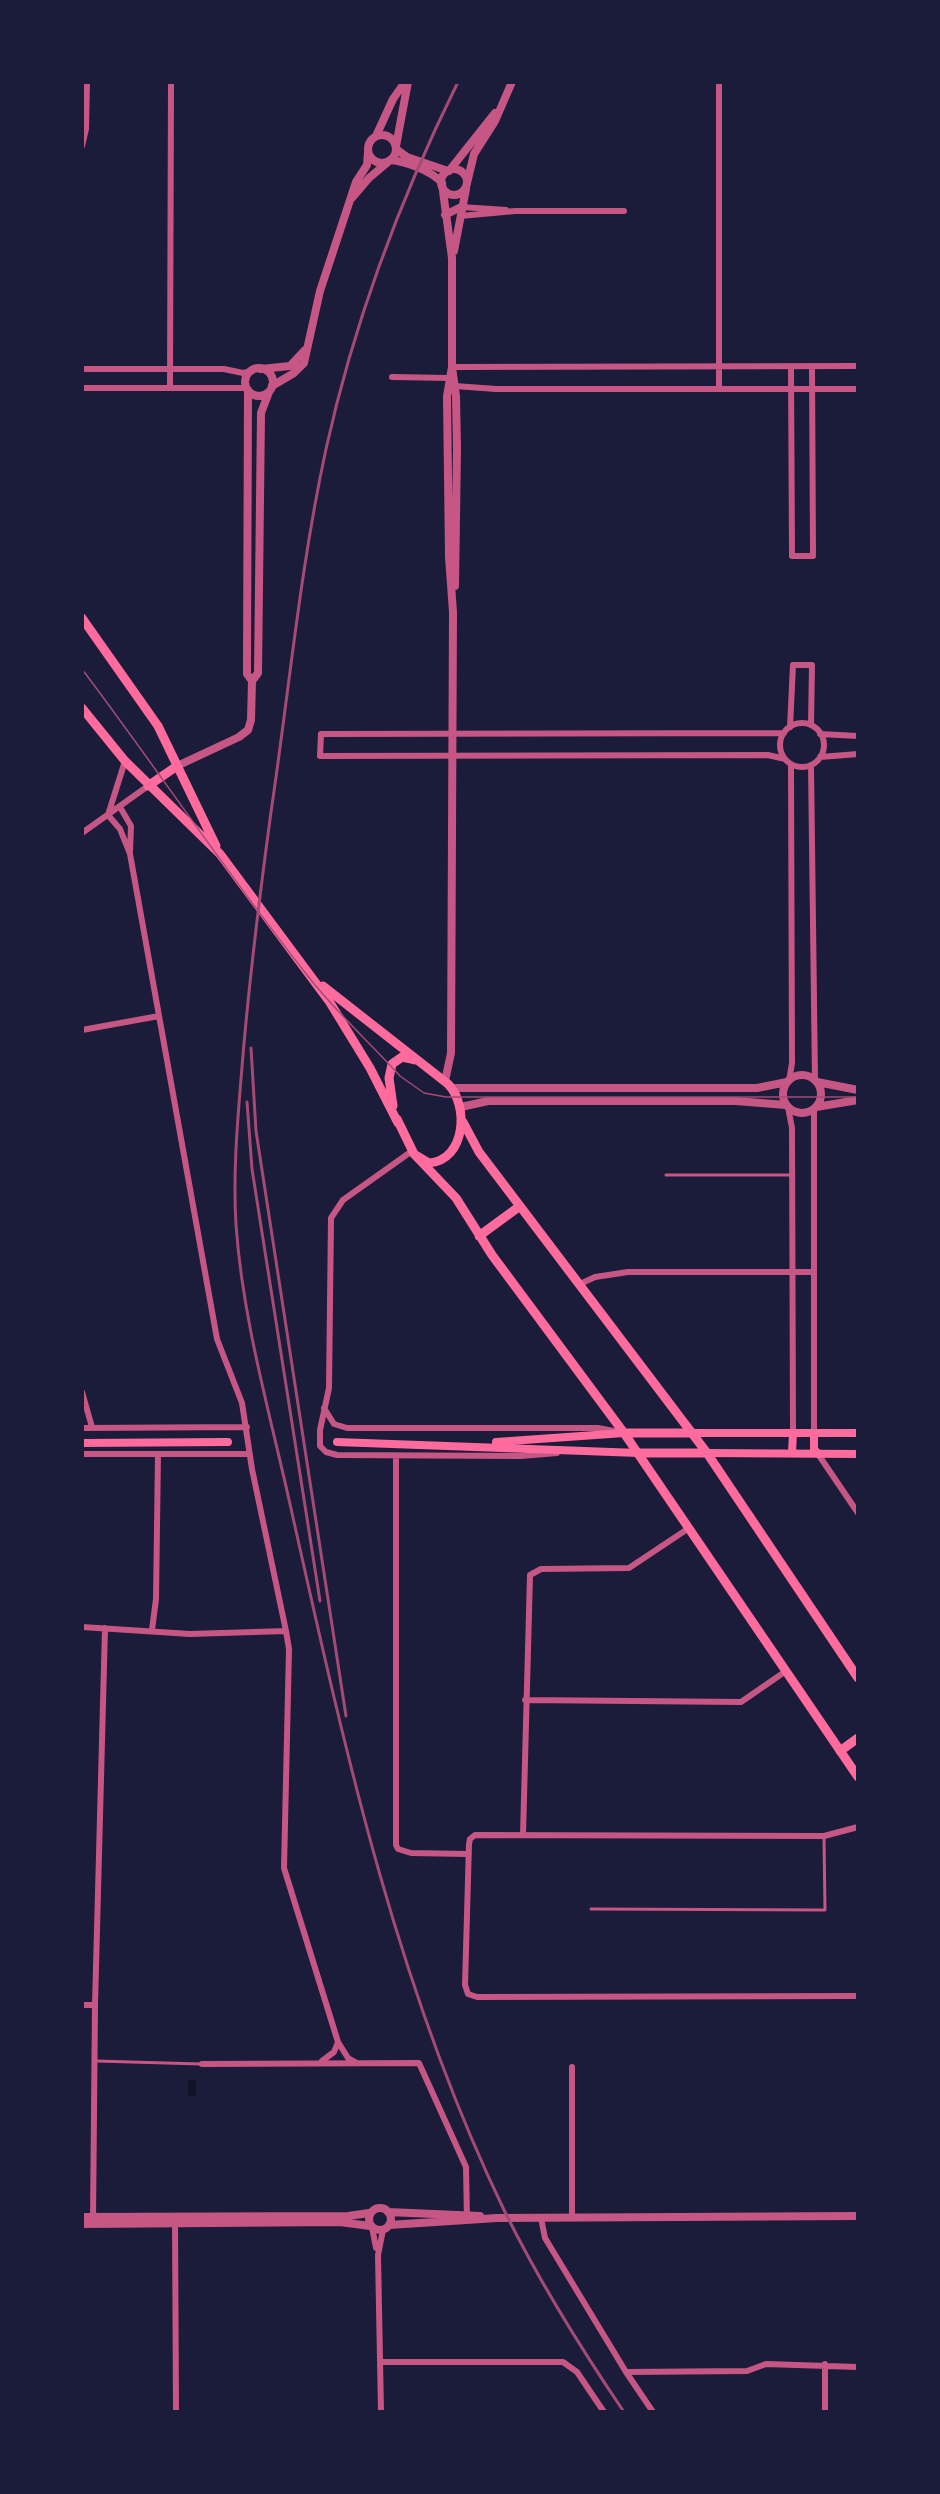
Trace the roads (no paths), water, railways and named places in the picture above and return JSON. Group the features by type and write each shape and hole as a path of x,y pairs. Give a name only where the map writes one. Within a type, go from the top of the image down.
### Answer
{"main road":[{"path":"82,618 150,713 220,854"},
{"path":"82,708 148,786 220,854 316,980 370,1068 413,1153 456,1198 479,1236 639,1453 858,1777"},
{"path":"148,786 177,766"},
{"path":"316,980 448,1084 461,1107 463,1122 475,1147 692,1433 858,1678"},
{"path":"398,1123 390,1089 390,1070 394,1062 402,1057 416,1060"},
{"path":"413,1153 429,1163 443,1159 452,1149 463,1122"},
{"path":"479,1236 520,1206"},
{"path":"460,1445 624,1433 858,1433"},
{"path":"792,1453 793,1433"},
{"path":"814,1433 814,1449 818,1454"},
{"path":"82,1443 228,1442"},
{"path":"338,1442 639,1453 858,1454"},
{"path":"840,1751 858,1738"}],"street":[{"path":"82,146 86,129 87,82"},
{"path":"170,388 171,82"},
{"path":"82,388 248,389 258,396 300,368 305,360 320,291 356,182 367,165 370,141 381,130 393,99 406,82"},
{"path":"351,199 369,178 390,161 396,148 406,82"},
{"path":"452,258 474,154 495,121 512,82"},
{"path":"719,82 719,389"},
{"path":"453,612 457,558 456,413 452,382 452,258 442,184 448,171 501,105"},
{"path":"375,137 387,136 406,160 435,173 463,172 467,185 463,192 455,195 446,192 435,173"},
{"path":"368,152 375,161 406,160"},
{"path":"445,215 461,211 624,211"},
{"path":"82,369 224,369 243,373 290,366 306,348"},
{"path":"452,367 858,366"},
{"path":"791,367 792,556 813,556 812,367"},
{"path":"252,681 258,674 258,509 261,408 271,389 269,373 255,370"},
{"path":"177,766 239,737 248,730 251,720 252,681 247,674 246,602 247,377 255,370"},
{"path":"392,377 452,382 496,389 858,389"},
{"path":"452,382 447,413 449,556 453,612 451,1061 448,1084 753,1088 788,1081 802,1075 816,1081 858,1089"},
{"path":"447,413 456,413"},
{"path":"248,434 260,435"},
{"path":"246,509 258,509"},
{"path":"246,602 259,601"},
{"path":"790,727 793,665 812,665 811,725"},
{"path":"811,725 820,734 824,745 820,757 811,765 805,767 791,765 785,759 780,746 784,733 790,727 811,725"},
{"path":"784,733 321,734 320,756 756,755 785,759"},
{"path":"820,734 858,735"},
{"path":"820,757 858,754"},
{"path":"108,815 125,761"},
{"path":"791,765 792,1063 783,1093 792,1128 793,1433"},
{"path":"811,765 816,1081 821,1094 815,1108 814,1433"},
{"path":"82,833 148,786"},
{"path":"120,807 131,826 130,854"},
{"path":"108,815 120,829 130,854 217,1339 238,1392 247,1427 249,1454 286,1631 288,1649 284,1868 338,2042 348,2058 357,2063"},
{"path":"82,1030 159,1016"},
{"path":"461,1107 488,1101 736,1101 787,1106 801,1113 858,1100"},
{"path":"413,1153 343,1200 331,1218 329,1388 319,1440 326,1452 337,1455 521,1456 567,1451"},
{"path":"580,1284 595,1277 628,1272 814,1272"},
{"path":"82,1392 92,1427"},
{"path":"324,1407 334,1424 347,1428 598,1428 624,1433"},
{"path":"82,1428 247,1427"},
{"path":"82,1454 249,1454"},
{"path":"152,1630 156,1599 158,1454"},
{"path":"818,1454 858,1513"},
{"path":"396,1456 398,1690 395,1838 398,1849 411,1853 468,1854"},
{"path":"523,1835 528,1581 537,1569 629,1568 689,1528"},
{"path":"82,1628 152,1630 190,1634 286,1631"},
{"path":"93,2220 95,2005 105,1628"},
{"path":"525,1700 741,1702 786,1671"},
{"path":"858,1827 824,1836 523,1835 472,1837 468,1854 465,1985 468,1994 477,1997 858,1996"},
{"path":"82,2005 95,2005"},
{"path":"319,2062 334,2052 338,2042"},
{"path":"202,2064 419,2063 466,2167 467,2217"},
{"path":"572,2067 572,2218"},
{"path":"175,2220 348,2216 369,2213 378,2208 388,2212 497,2218 858,2216"},
{"path":"378,2255 391,2218 388,2212"},
{"path":"369,2213 378,2255 381,2412"},
{"path":"82,2217 93,2220 340,2222 386,2228 467,2217"},
{"path":"541,2218 545,2238 626,2372 653,2412"},
{"path":"82,2224 93,2220"},
{"path":"175,2220 176,2412"},
{"path":"381,2362 563,2362 577,2372 604,2412"},
{"path":"626,2372 747,2371 766,2364 825,2364 858,2367"},
{"path":"825,2364 825,2412"}],"lane":[{"path":"666,1175 792,1175"},
{"path":"591,1909 825,1910 824,1836"},
{"path":"94,2061 202,2064"}],"tram line":[{"path":"82,669 307,975 400,1076 424,1093 446,1097 858,1097"}],"railway":[{"path":"458,82 398,216 365,308 337,402 317,494 296,630 250,978 237,1133 236,1225 251,1334 312,1602 354,1780 405,1957 434,2043 467,2129 505,2212 561,2314 624,2412"},
{"path":"251,1048 256,1131 346,1716"},
{"path":"247,1102 252,1169 320,1601"}]}
